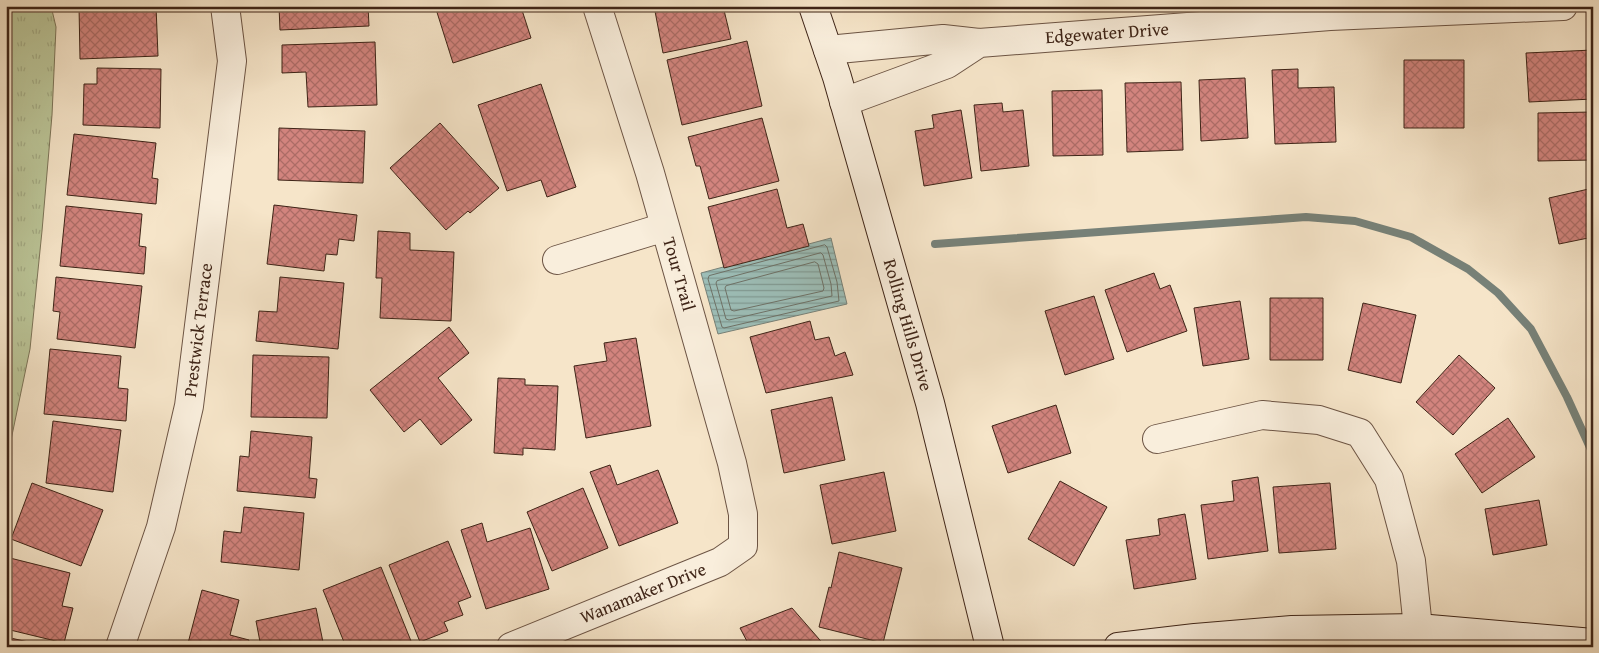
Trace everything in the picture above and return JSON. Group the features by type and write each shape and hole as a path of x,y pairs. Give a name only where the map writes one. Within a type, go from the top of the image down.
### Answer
{"street":[{"name":"Prestwick Terrace","path":"120,647 161,527 189,406 232,61 225,6"},
{"name":"Tour Trail","path":"597,6 666,227 732,463 744,514 744,546"},
{"name":"Rolling Hills Drive","path":"813,6 844,102 930,403 990,647"},
{"name":"Edgewater Drive","path":"828,50 942,39 979,43 1330,11 1563,6"},
{"name":"Edgewater Drive","path":"844,102 947,64 979,43"},
{"path":"557,260 666,227"},
{"path":"1157,439 1262,415 1319,420 1360,433 1389,479 1411,561 1418,628"},
{"name":"Wanamaker Drive","path":"511,647 720,562 744,546"},
{"path":"1118,647 1292,630 1418,628 1593,643"}],"green space":[{"path":"6,6 51,6 56,27 52,115 30,349 6,464"}],"water":[{"path":"831,238 847,304 718,334 701,273"}],"building":[{"path":"79,6 156,6 158,56 80,59"},
{"path":"279,6 368,6 369,26 280,30"},
{"path":"435,6 511,6 513,10 521,7 531,38 453,63"},
{"path":"654,6 723,6 731,39 663,53"},
{"path":"747,41 762,106 682,125 667,60"},
{"path":"375,42 377,105 308,107 306,72 282,73 282,45"},
{"path":"1593,50 1593,99 1529,102 1526,53"},
{"path":"1404,60 1464,60 1464,128 1404,128"},
{"path":"97,68 161,69 160,128 83,125 84,84 97,84"},
{"path":"1298,69 1298,88 1334,87 1336,142 1275,144 1272,70"},
{"path":"1245,78 1248,138 1201,141 1199,80"},
{"path":"1181,82 1183,150 1127,152 1125,83"},
{"path":"541,84 576,187 547,197 541,180 507,191 478,105"},
{"path":"1102,90 1103,155 1053,156 1052,91"},
{"path":"1002,103 1003,112 1023,110 1029,166 981,171 974,105"},
{"path":"961,110 972,178 924,186 915,131 934,128 932,115"},
{"path":"1593,112 1593,160 1538,161 1538,113"},
{"path":"762,118 779,181 709,199 700,166 696,166 688,137"},
{"path":"440,123 499,188 470,213 468,211 446,230 390,168"},
{"path":"279,128 365,131 363,183 278,180"},
{"path":"74,134 156,143 152,178 158,179 156,204 67,195"},
{"path":"1593,188 1593,237 1559,244 1549,198"},
{"path":"777,189 787,228 803,224 809,246 724,268 708,207"},
{"path":"274,205 357,215 354,241 339,239 337,255 326,254 324,271 267,264"},
{"path":"66,206 142,214 139,246 146,247 144,274 60,266"},
{"path":"378,231 410,233 410,250 454,252 451,321 380,318 382,278 376,278"},
{"path":"1154,273 1160,289 1170,285 1187,331 1127,352 1105,290"},
{"path":"56,277 142,286 135,348 57,339 60,312 53,311"},
{"path":"280,277 344,283 338,349 256,341 259,311 277,312"},
{"path":"1094,296 1114,359 1065,375 1045,311"},
{"path":"1270,298 1323,298 1323,360 1270,360"},
{"path":"1240,301 1249,359 1203,366 1194,308"},
{"path":"1363,303 1416,315 1401,383 1348,370"},
{"path":"810,321 815,340 829,337 835,356 845,352 853,375 766,393 750,337"},
{"path":"449,327 469,353 438,378 472,420 441,445 420,419 404,432 370,390"},
{"path":"636,338 651,426 586,438 574,366 607,361 604,343"},
{"path":"50,349 121,356 118,388 128,389 126,421 44,414"},
{"path":"253,355 329,357 327,418 251,417"},
{"path":"1459,355 1495,388 1453,435 1416,402"},
{"path":"498,378 525,379 525,385 558,386 555,450 523,448 523,455 494,453"},
{"path":"832,397 845,460 784,473 771,410"},
{"path":"1056,405 1071,453 1008,473 992,426"},
{"path":"1508,418 1535,457 1482,493 1455,454"},
{"path":"53,421 121,430 113,492 46,483"},
{"path":"251,431 312,437 309,478 317,479 315,498 237,491 240,456 249,457"},
{"path":"610,465 617,485 658,470 678,523 619,546 590,472"},
{"path":"884,472 896,531 832,544 820,485"},
{"path":"1258,477 1268,551 1208,559 1201,505 1234,501 1232,481"},
{"path":"1060,481 1107,507 1074,566 1028,539"},
{"path":"32,483 103,510 81,566 11,539"},
{"path":"1330,483 1336,549 1279,553 1273,487"},
{"path":"583,488 608,548 552,571 527,512"},
{"path":"1539,500 1547,545 1493,555 1485,509"},
{"path":"244,507 304,513 299,570 221,562 224,531 241,533"},
{"path":"1185,514 1196,579 1134,589 1126,540 1160,535 1158,519"},
{"path":"482,523 487,542 530,528 549,589 486,609 461,530"},
{"path":"448,541 471,597 458,602 463,615 444,622 448,631 420,642 389,565"},
{"path":"839,552 902,568 883,643 819,627 829,587 831,588"},
{"path":"6,557 70,573 62,606 73,608 64,643 6,629"},
{"path":"381,567 411,641 396,647 346,647 323,590"},
{"path":"202,590 239,600 230,635 249,640 247,647 187,647"},
{"path":"316,608 324,647 261,647 256,621"},
{"path":"792,608 826,647 750,647 740,628"},
{"path":"6,637 42,645 41,647 6,647"}],"waterway":[{"path":"935,244 1306,217 1355,221 1411,237 1468,269 1498,293 1531,329 1567,397 1593,454"}]}
